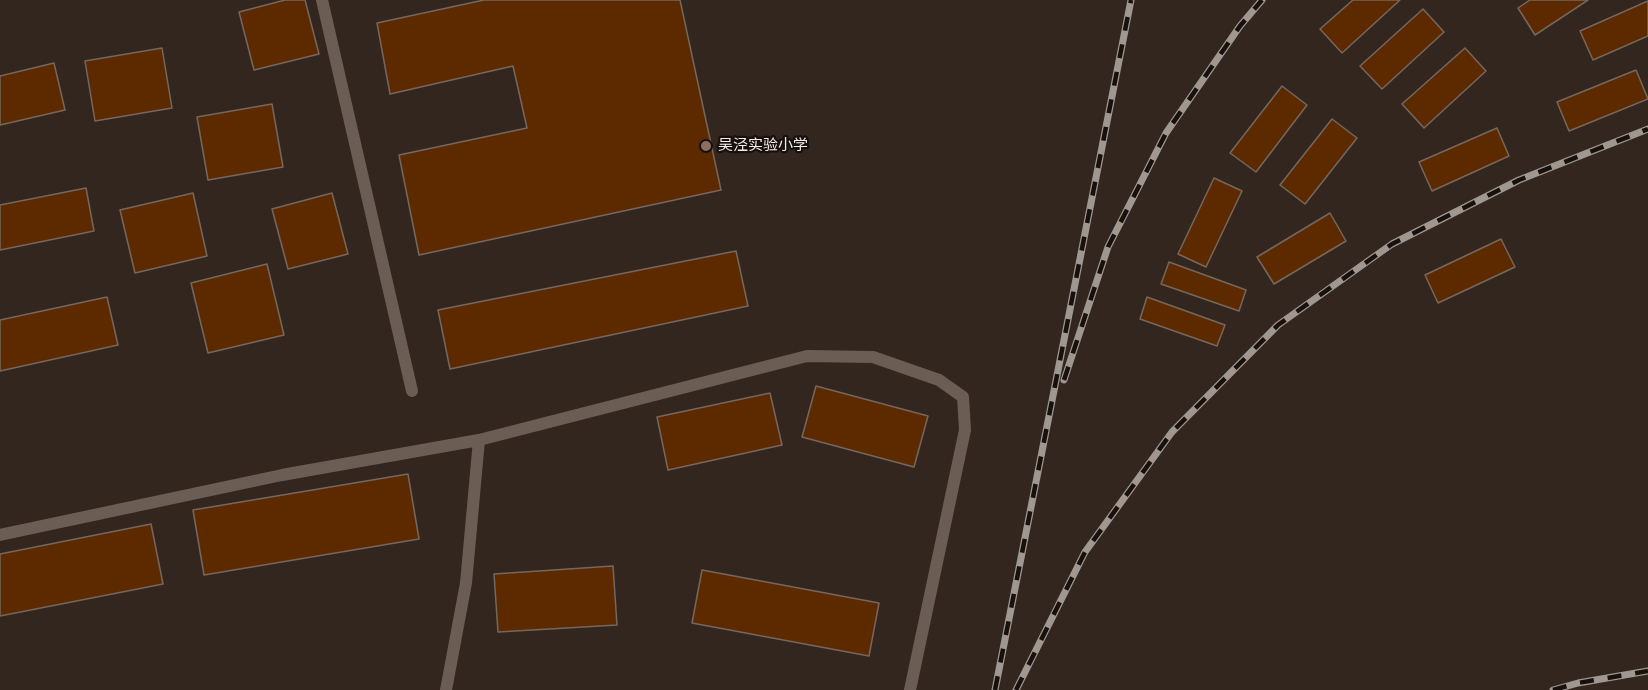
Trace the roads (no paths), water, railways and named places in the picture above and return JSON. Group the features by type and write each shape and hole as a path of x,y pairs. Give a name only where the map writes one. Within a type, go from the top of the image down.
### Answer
{"lane":[{"path":"322,0 412,391"},
{"path":"0,535 282,475 479,440 807,356 873,357 939,380 963,397 965,430 910,690"},
{"path":"446,690 466,583 479,440"}],"railway":[{"path":"995,690 1131,0"},
{"path":"1064,380 1108,247 1166,133 1240,26 1262,0"},
{"path":"1016,690 1085,552 1172,432 1278,325 1392,244 1519,180 1648,129"},
{"path":"1553,690 1578,683 1648,671"}],"place":[{"name":"吴泾实验小学","path":"706,146"}]}
